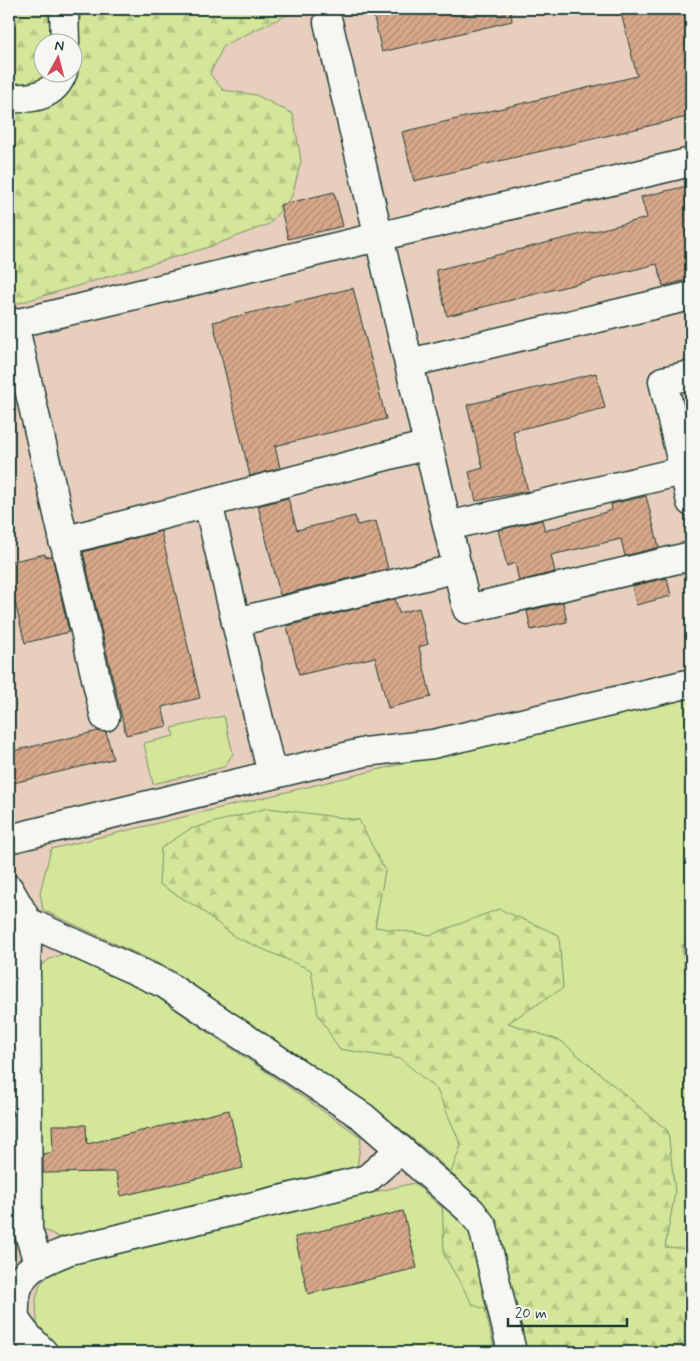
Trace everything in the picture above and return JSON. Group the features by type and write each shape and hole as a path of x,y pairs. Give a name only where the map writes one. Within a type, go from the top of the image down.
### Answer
{"lane":[{"path":"64,9 66,32"},
{"path":"328,22 467,609 691,556"},
{"path":"9,98 38,97 54,88 57,82"},
{"path":"105,717 14,324 691,162"},
{"path":"409,364 691,296"},
{"path":"691,375 662,381 687,470 691,502"},
{"path":"63,541 428,444"},
{"path":"448,526 687,470"},
{"path":"208,503 272,775"},
{"path":"236,622 458,568"},
{"path":"9,839 365,752 433,744 691,683"},
{"path":"9,889 28,922 26,967 28,1230 38,1263"},
{"path":"28,922 165,984 363,1117 471,1211 483,1227 512,1352"},
{"path":"43,1352 25,1334 15,1318 15,1297 18,1282 38,1263 67,1251 367,1179 400,1150"}],"shaded area":[{"path":"9,9 691,9 691,1352 9,1352"}],"green space":[{"path":"9,9 48,9 51,32 32,32 32,82 39,82 9,85"},
{"path":"81,9 299,9 224,45 210,74 223,90 256,95 293,114 301,161 292,196 269,224 209,247 9,306 9,109 33,110 51,106 63,96 71,82 82,82 82,32 79,32"},
{"path":"691,694 691,943 682,945 688,996 691,996 691,1352 478,1198 431,1154 376,1109 170,969 43,910 40,892 51,849"},
{"path":"224,716 233,754 224,767 153,784 144,743 174,736 172,728"},
{"path":"268,808 359,820 385,871 375,927 430,935 499,909 559,935 563,988 508,1023 561,1041 668,1131 675,1193 665,1247 691,1249 691,1352 522,1352 515,1319 473,1305 444,1255 442,1198 461,1145 437,1090 401,1059 339,1049 318,1014 311,970 235,937 200,909 159,884 161,848 190,829"},
{"path":"9,930 13,932 14,1257 9,1263"},
{"path":"63,954 157,997 361,1137 357,1169 64,1240 41,1228 40,966 50,959"},
{"path":"414,1183 467,1230 495,1352 61,1352 37,1324 36,1299 40,1284 53,1271 69,1263"}],"building":[{"path":"372,9 511,9 512,21 382,52"},
{"path":"620,9 691,9 691,116 414,181 402,132 637,76"},
{"path":"691,185 691,279 663,286 657,264 447,316 436,270 647,218 641,197"},
{"path":"334,192 343,226 288,239 280,205"},
{"path":"353,288 386,419 275,446 280,468 250,476 213,322"},
{"path":"596,373 605,408 513,431 528,491 476,501 469,472 483,468 467,405"},
{"path":"646,496 659,547 625,556 621,539 551,555 555,572 519,581 515,563 507,566 498,530 542,520 545,531 612,510 611,504"},
{"path":"288,498 297,530 355,516 357,525 376,521 388,569 280,595 258,506"},
{"path":"161,531 200,698 162,707 167,726 126,735 83,552"},
{"path":"45,554 46,557 52,556 69,632 25,643 9,578 9,562"},
{"path":"667,578 671,596 636,605 632,586"},
{"path":"395,599 399,613 419,608 428,644 419,647 431,697 388,708 375,657 299,675 287,626"},
{"path":"563,602 567,622 531,630 527,611"},
{"path":"98,731 106,732 113,759 9,784 9,752"},
{"path":"229,1110 243,1168 121,1196 116,1172 43,1173 43,1154 53,1152 52,1125 86,1125 87,1144"},
{"path":"403,1211 417,1268 308,1294 295,1237"}]}
